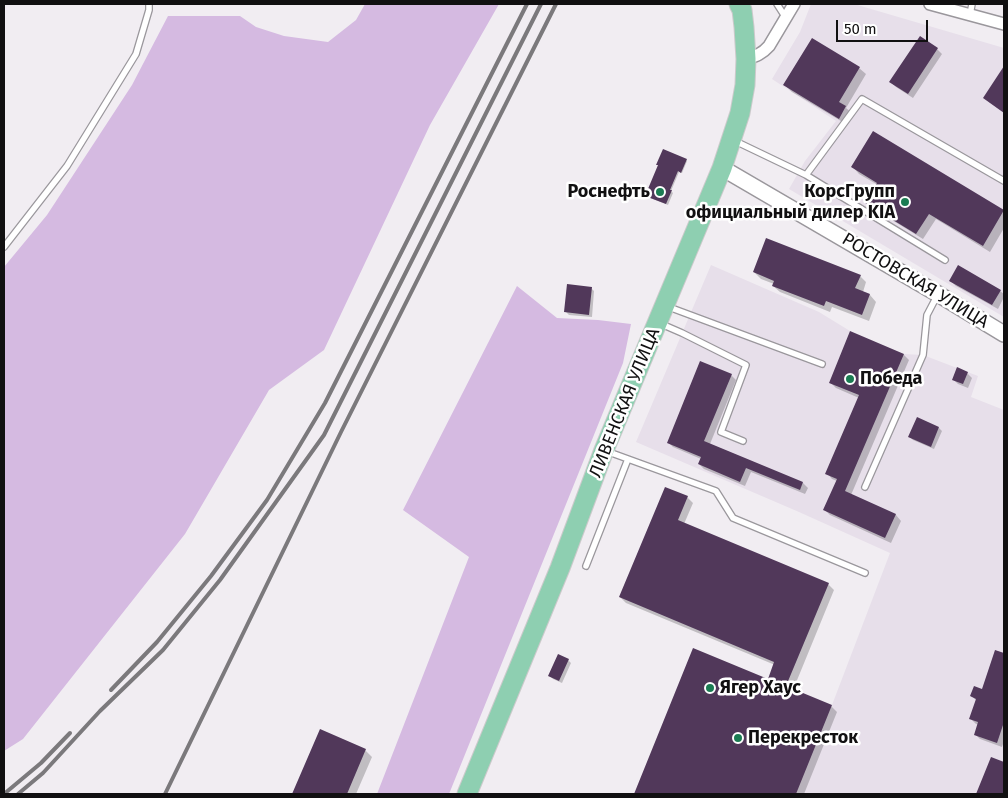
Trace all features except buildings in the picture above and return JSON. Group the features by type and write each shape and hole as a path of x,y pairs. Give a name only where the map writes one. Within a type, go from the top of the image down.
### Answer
{"main road":[{"name":"ЛИВЕНСКАЯ УЛИЦА","path":"467,794 560,568 604,450 722,168 740,113 744,85 746,59 742,10 739,4"}],"street":[{"path":"746,59 758,56 764,52 794,4"},
{"path":"930,4 971,9 1004,24"},
{"name":"РОСТОВСКАЯ УЛИЦА","path":"722,168 1004,334"}],"lane":[{"path":"4,248 67,166 136,54 150,4"},
{"path":"777,4 786,18"},
{"path":"806,175 862,99 1004,181"},
{"path":"731,140 806,175 945,260"},
{"path":"865,487 923,355 928,315 938,294"},
{"path":"664,305 822,364"},
{"path":"657,322 746,365 721,432 743,441"},
{"path":"604,450 716,491 733,518 865,573"},
{"path":"586,566 628,459"}],"shaded area":[{"path":"365,4 499,4 430,125 324,350 269,390 185,534 23,739 4,751 4,267 47,215 132,85 168,16 240,16 256,27 284,36 328,42 356,20"},
{"path":"811,4 854,4 1004,48 1004,317 789,189 805,161 836,121 772,79 800,32"},
{"path":"711,265 819,312 850,331 829,383 882,405 904,354 923,355 978,376 971,397 1004,410 1004,794 796,794 890,553 636,442"},
{"path":"517,286 557,318 631,324 623,363 449,794 377,794 469,557 403,510"}],"railway":[{"path":"111,690 157,642 211,576 267,500 325,403 527,4"},
{"path":"18,794 43,773 100,711 163,650 220,580 324,435 541,4"},
{"path":"165,794 341,432 556,4"},
{"path":"4,794 41,763 70,733"}],"place":[{"name":"Роснефть","path":"660,192"},
{"name":"КорсГрупп официальный дилер KIA","path":"905,202"},
{"name":"Победа","path":"850,379"},
{"name":"Ягер Хаус","path":"710,688"},
{"name":"Перекресток","path":"738,738"}]}
